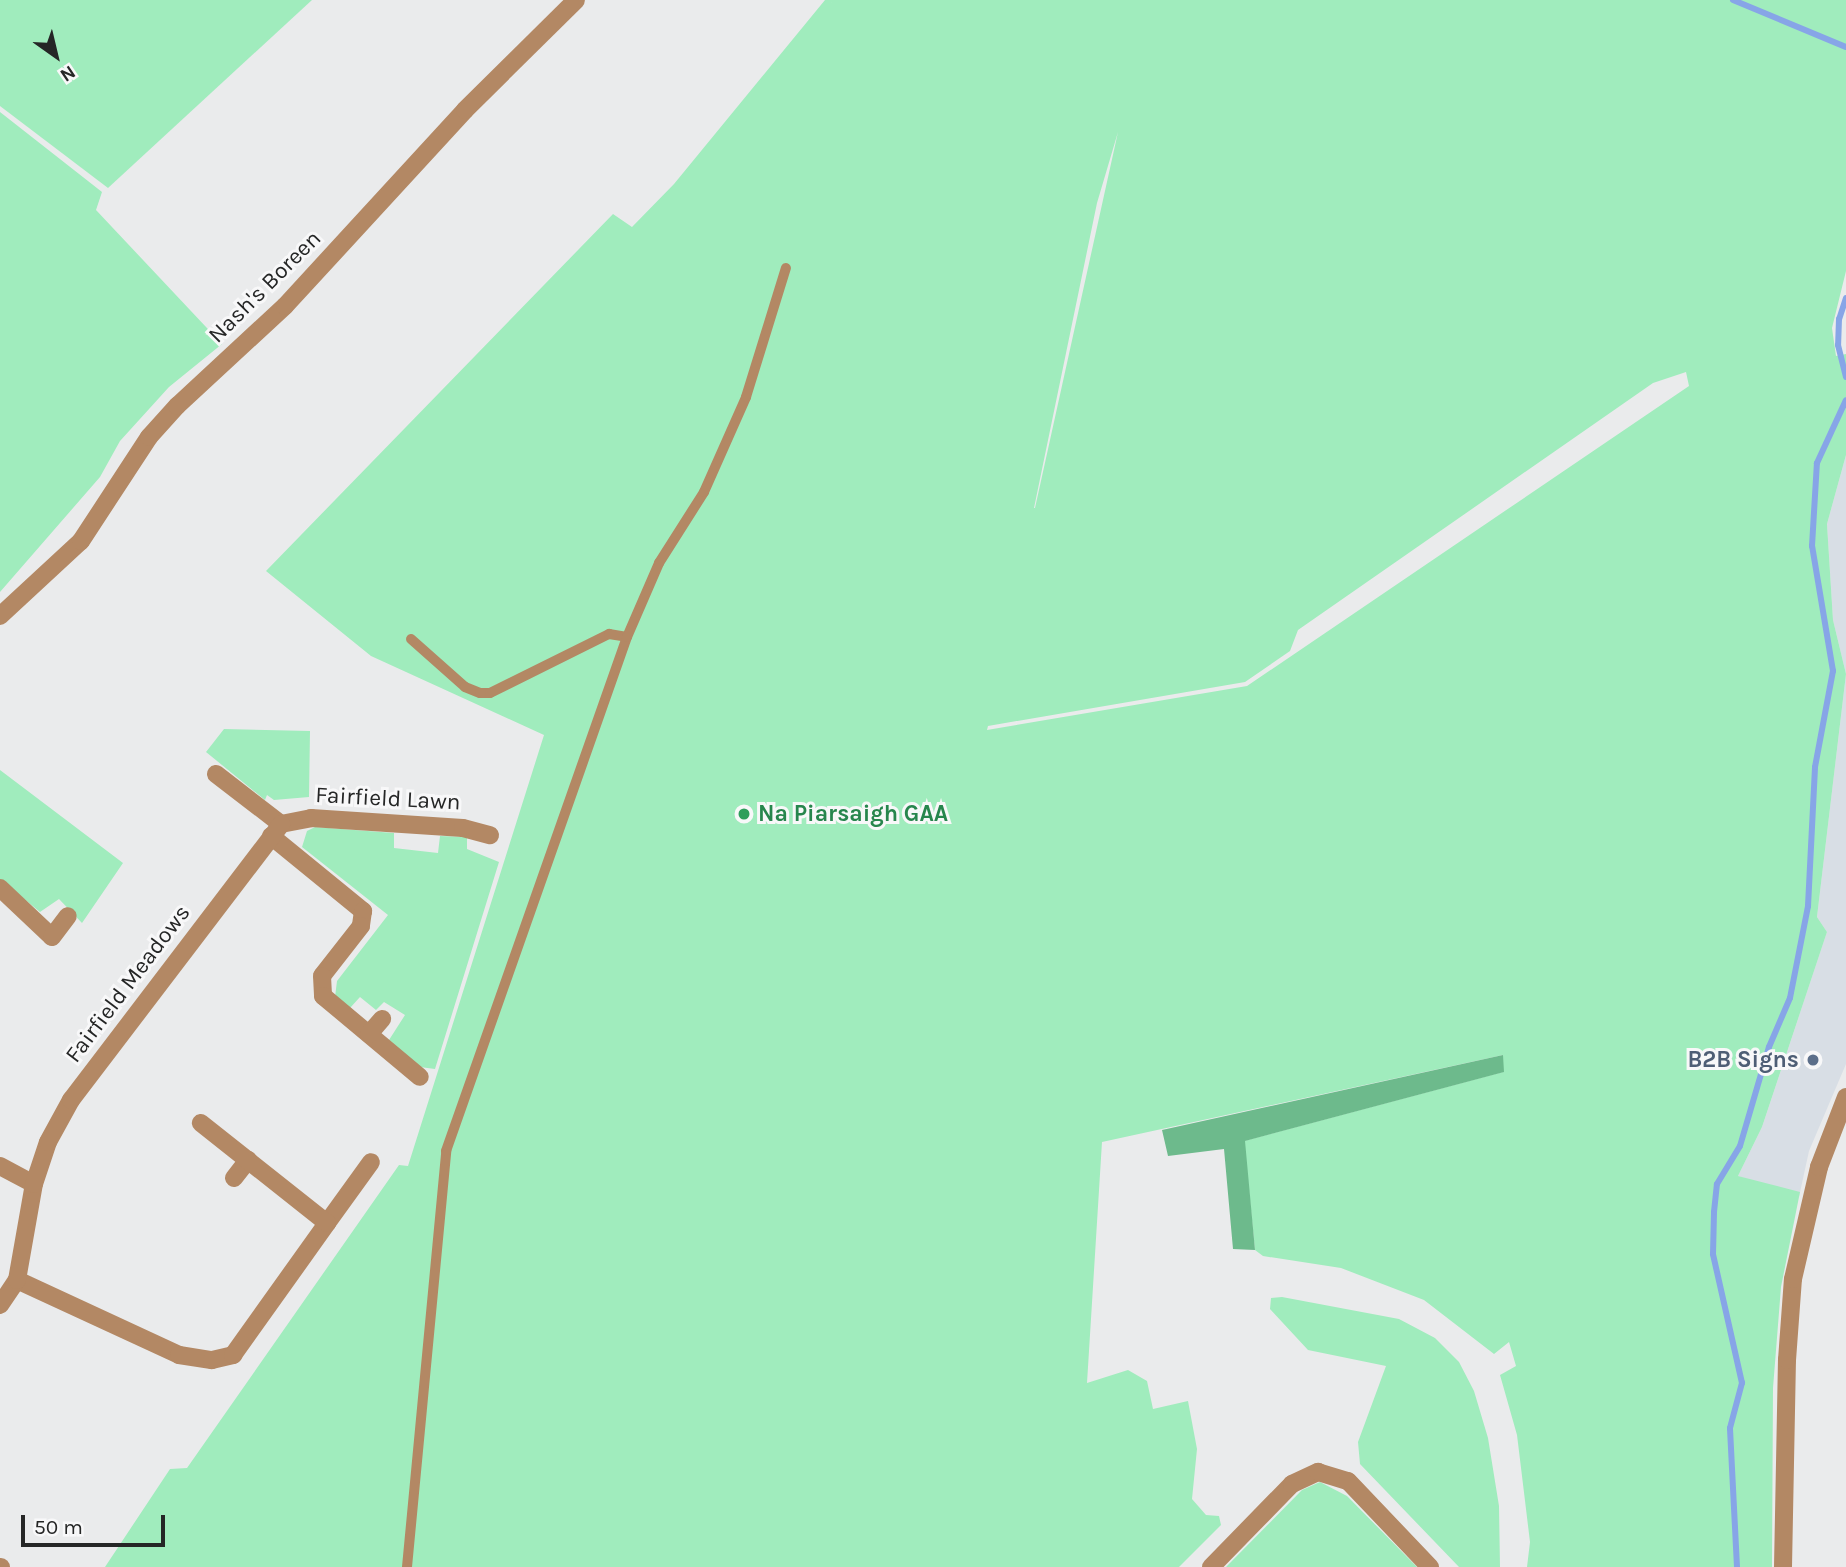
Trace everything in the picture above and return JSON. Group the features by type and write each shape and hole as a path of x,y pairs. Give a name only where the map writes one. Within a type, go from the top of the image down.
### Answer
{"street":[{"name":"Nash's Boreen","path":"0,616 81,541 149,437 177,407 285,306 465,110 576,0"},
{"path":"216,774 363,911 362,926 322,976 320,989 420,1077"},
{"name":"Fairfield Lawn","path":"276,830 311,818 463,828 490,835"},
{"name":"Fairfield Meadows","path":"0,1305 17,1280 34,1184 48,1142 71,1100 276,830"},
{"path":"0,888 52,937 68,916"},
{"path":"369,1034 382,1019"},
{"path":"1783,1567 1787,1360 1793,1279 1819,1167 1846,1097"},
{"path":"201,1123 327,1223"},
{"path":"234,1178 248,1160"},
{"path":"17,1280 180,1356 223,1360 237,1350 371,1163"},
{"path":"0,1166 34,1184"},
{"path":"1211,1567 1292,1484 1318,1472 1348,1482 1430,1567"}],"lane":[{"path":"407,1567 446,1151 627,637 660,563 704,492 746,397 786,268"},
{"path":"411,639 465,687 480,693 490,693 609,634 627,637"}],"shaded area":[{"path":"1846,455 1846,674 1833,620 1827,524"},
{"path":"1846,674 1846,1064 1809,1151 1799,1197 1738,1176 1762,1127 1827,932 1817,917"}],"green space":[{"path":"0,0 312,0 108,188 0,106"},
{"path":"825,0 1846,0 1846,271 1832,328 1836,356 1846,354 1846,455 1827,524 1833,620 1846,674 1817,917 1827,932 1762,1127 1738,1176 1800,1192 1781,1287 1773,1388 1772,1567 1527,1567 1530,1542 1517,1435 1500,1375 1516,1366 1509,1342 1494,1354 1424,1300 1341,1268 1263,1256 1255,1250 1244,1141 1503,1072 1503,1055 1102,1142 1087,1383 1128,1370 1147,1381 1153,1409 1188,1401 1197,1449 1192,1499 1206,1515 1219,1516 1221,1525 1179,1567 105,1567 170,1469 187,1468 399,1165 408,1166 544,735 371,656 266,571 613,214 632,227 674,184","holes":["1118,132 1035,508 1034,508 1097,203","1686,372 1689,386 1247,686 987,730 988,726 1245,682 1290,651 1298,630 1653,383"]},
{"path":"0,112 102,192 96,210 222,344 169,387 120,441 100,477 0,592"},
{"path":"224,729 310,731 309,797 274,800 267,795 265,800 206,752"},
{"path":"0,770 123,863 82,923 59,899 40,912 0,879"},
{"path":"315,827 394,833 394,848 438,853 440,836 467,837 467,849 499,862 435,1069 420,1067 389,1040 405,1015 384,1002 376,1010 360,997 350,1008 335,997 337,981 388,915 302,847 307,831"},
{"path":"1503,1055 1504,1072 1245,1141 1255,1250 1233,1249 1224,1149 1168,1156 1162,1130"},
{"path":"1282,1297 1399,1319 1435,1338 1459,1362 1474,1391 1488,1438 1499,1506 1500,1567 1459,1567 1360,1464 1358,1442 1386,1366 1308,1350 1270,1309 1271,1298"},
{"path":"1320,1482 1347,1496 1417,1567 1226,1567 1302,1490"}],"waterway":[{"path":"1733,0 1846,47"},
{"path":"1846,298 1839,319 1838,345 1846,377"},
{"path":"1737,1567 1730,1428 1742,1383 1713,1254 1714,1212 1717,1184 1740,1146 1769,1047 1790,998 1808,906 1815,767 1833,671 1812,546 1817,463 1846,400"}],"place":[{"name":"Na Piarsaigh GAA","path":"744,814"},
{"name":"B2B Signs","path":"1813,1060"}]}
